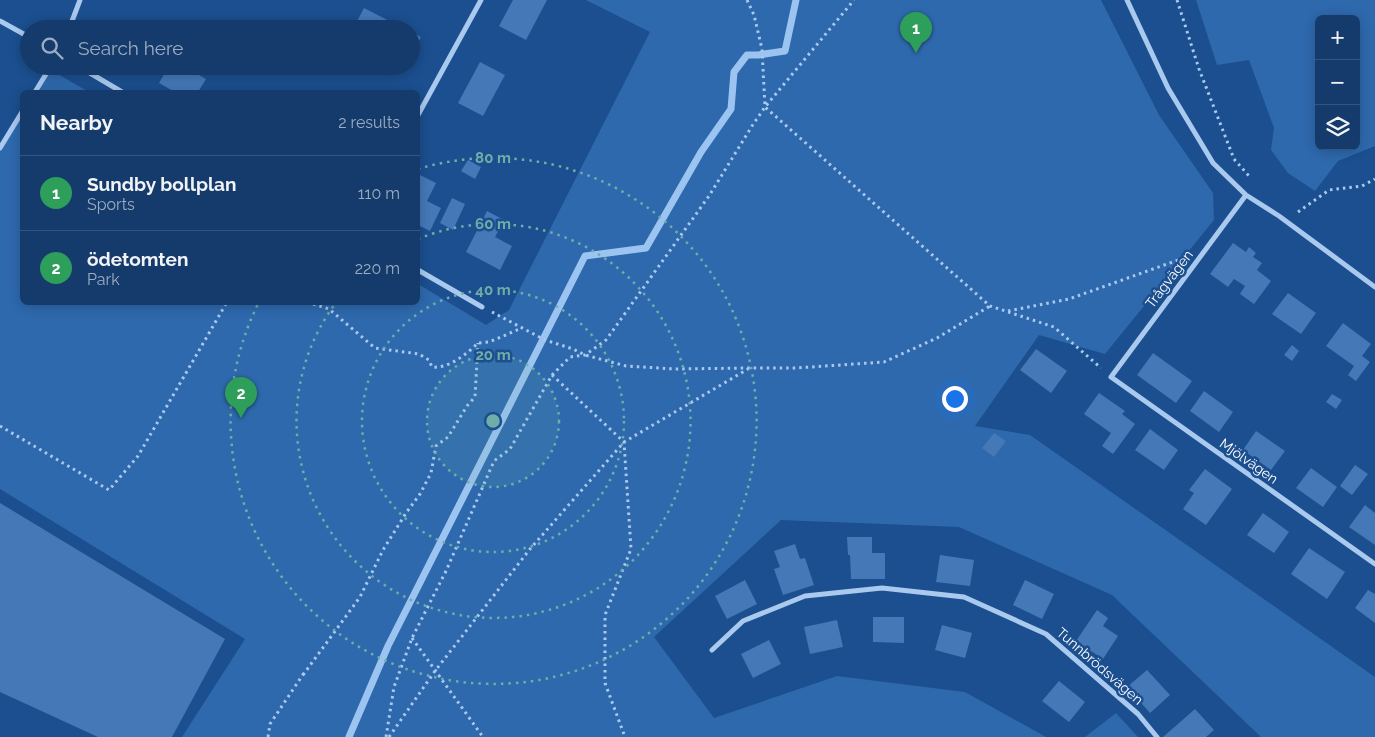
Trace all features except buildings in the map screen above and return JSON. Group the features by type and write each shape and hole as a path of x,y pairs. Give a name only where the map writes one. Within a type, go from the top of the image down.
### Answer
{"street":[{"path":"72,20 80,0"},
{"path":"420,111 481,0"},
{"path":"1127,0 1168,88 1213,163 1246,194 1375,287"},
{"path":"0,21 20,32"},
{"path":"36,90 45,75"},
{"path":"93,75 119,90"},
{"path":"0,148 20,115"},
{"name":"Trågvägen","path":"1110,377 1246,194"},
{"path":"420,271 482,307"},
{"name":"Mjölvägen","path":"1110,377 1375,564"},
{"name":"Tunnbrödsvägen","path":"712,650 743,622 805,596 882,588 964,597 1046,634 1138,714 1157,737"}],"path":[{"path":"747,0 754,15 762,49 766,107 990,306 1054,327 1110,377"},
{"path":"388,737 394,687 412,638 446,571 494,461 510,449 552,375 570,357 584,355 606,340 709,196 752,126 854,0"},
{"path":"1177,0 1199,69 1234,159 1250,178"},
{"path":"1279,216 1299,212 1329,190 1362,186 1375,179"},
{"path":"1292,208 1299,212"},
{"path":"1008,312 1069,299 1204,251"},
{"path":"0,426 109,490 138,456 225,305"},
{"path":"316,305 329,309 375,348 419,354 429,360 432,367 439,368 456,360 478,343 489,342 522,328"},
{"path":"482,307 545,340 573,349 584,355 626,366 674,369 796,368 884,362 937,338 990,306"},
{"path":"268,737 270,724 308,666 360,597 383,550 420,494 431,473 436,446 448,438 467,406 476,397 478,343"},
{"path":"388,737 530,549 624,442 749,368"},
{"path":"552,375 624,442 631,549 605,615 605,683 625,737"},
{"path":"412,638 483,737"},
{"path":"304,674 308,666"}],"shaded area":[{"path":"586,0 1101,0 1159,115 1213,193 1214,220 1105,354 1039,335 975,426 1030,435 1375,677 1375,737 1261,737 1112,595 959,527 781,520 654,637 714,718 837,676 965,692 1046,737 182,737 245,639 0,489 0,148 20,115 20,305 420,305 420,285 486,325 509,310 650,32"},
{"path":"1196,0 1375,0 1375,146 1338,161 1315,191 1288,173 1271,150 1274,128 1249,60 1217,65"},
{"path":"45,75 59,75 86,90 36,90"},
{"path":"1116,713 1138,737 1085,737"}],"waterway":[{"path":"349,737 388,646 585,256 646,248 701,152 731,109 734,72 747,55 785,51 796,0"}],"place":[{"name":"Sundby bollplan","path":"916,53"},
{"name":"ödetomten","path":"241,418"}]}
